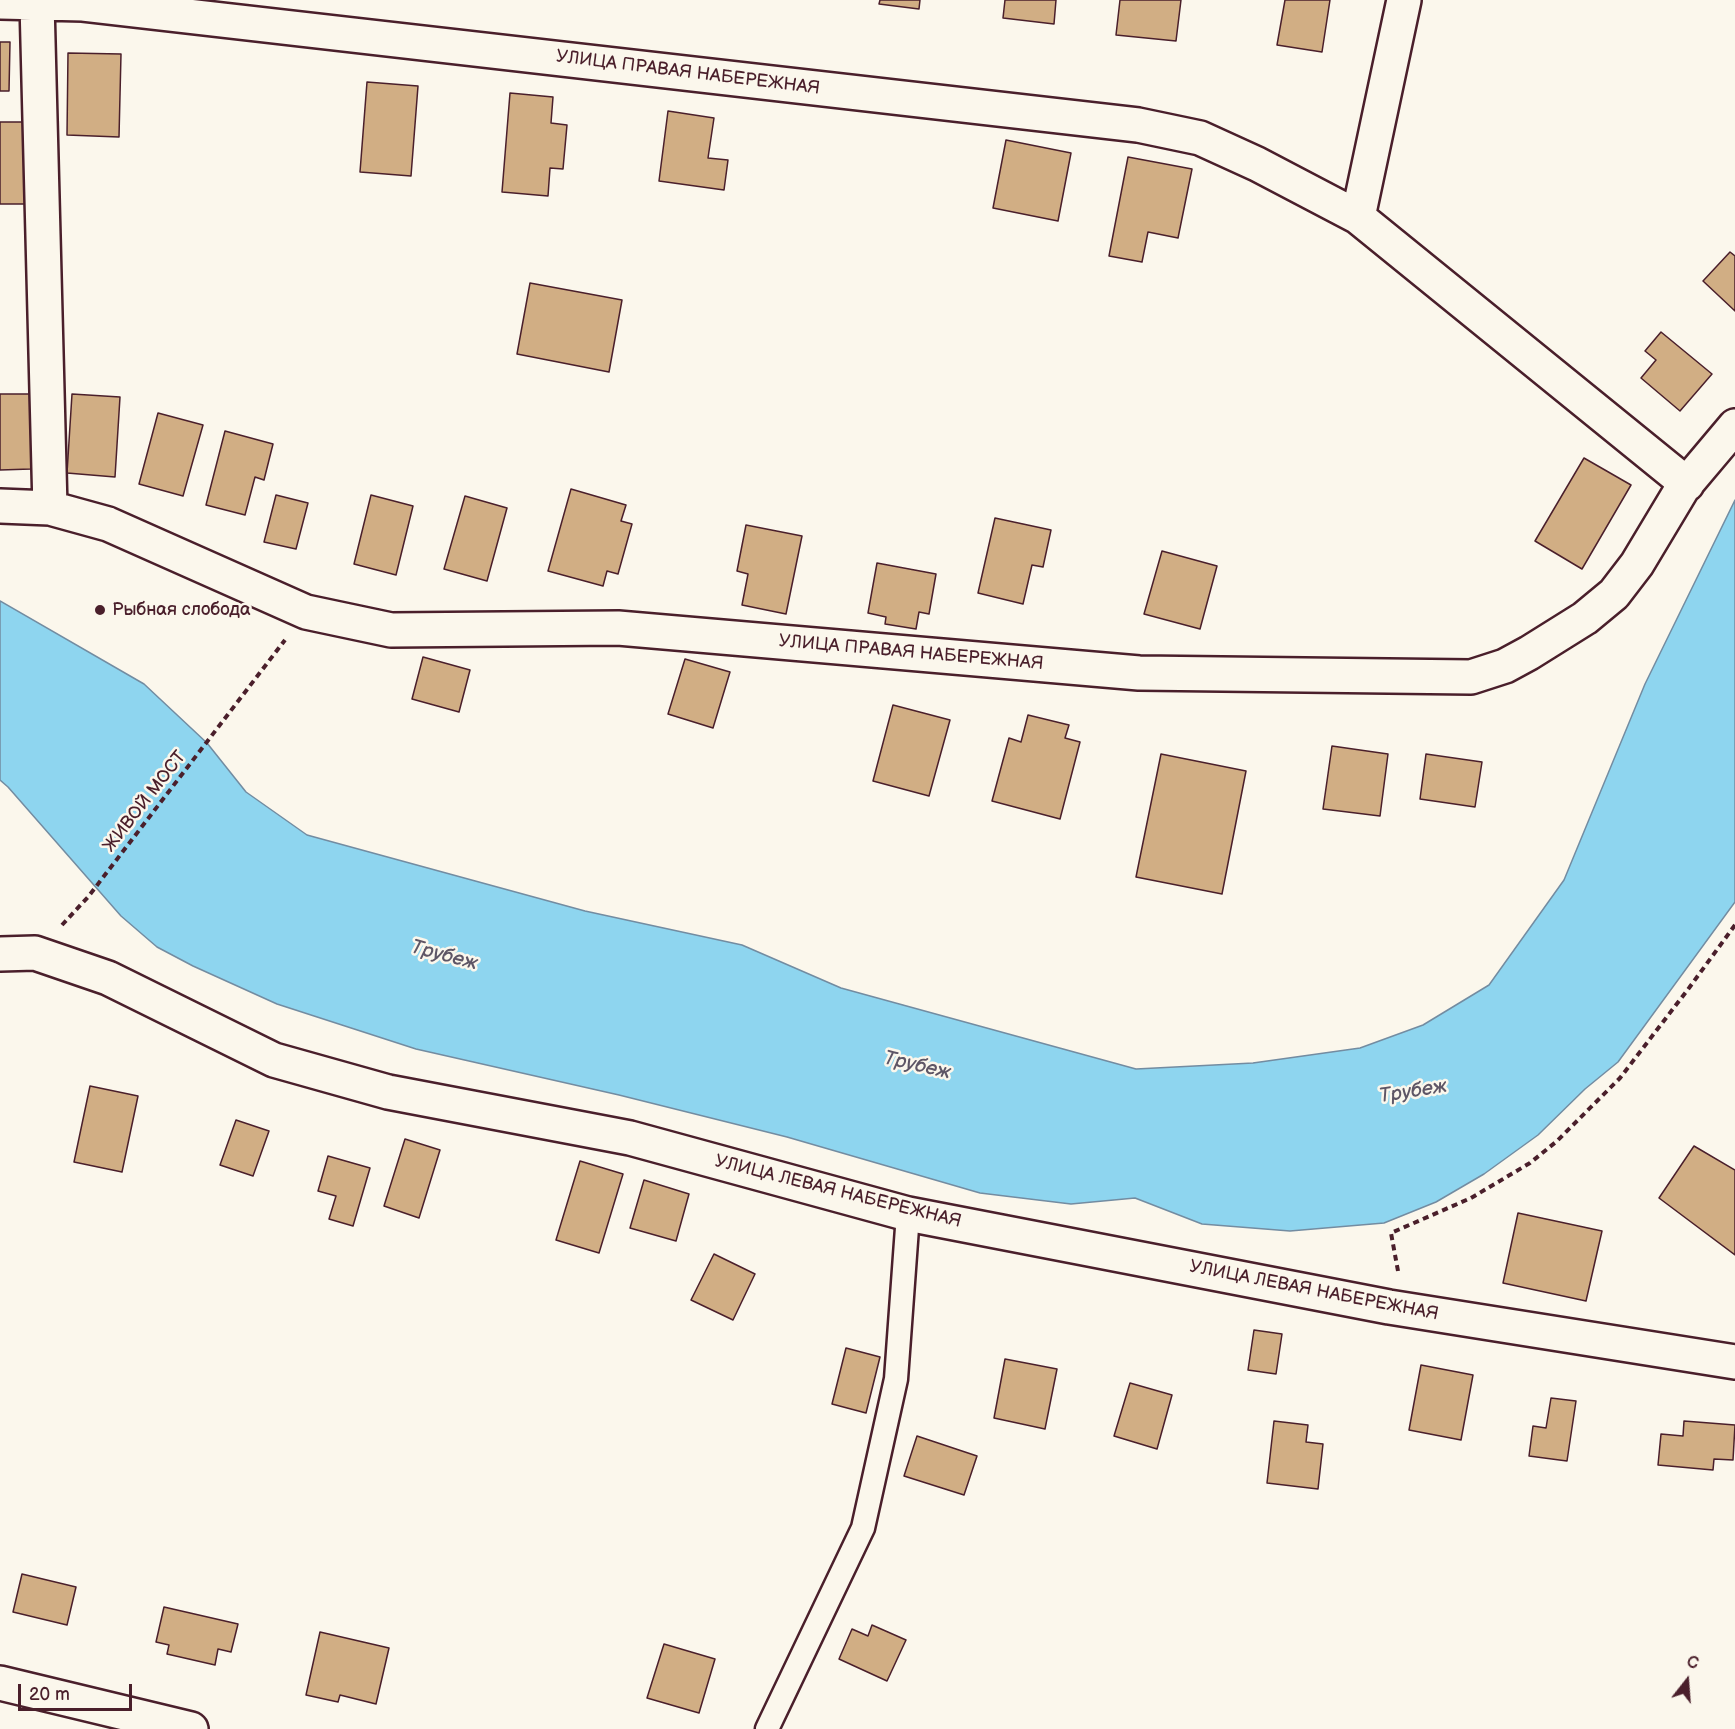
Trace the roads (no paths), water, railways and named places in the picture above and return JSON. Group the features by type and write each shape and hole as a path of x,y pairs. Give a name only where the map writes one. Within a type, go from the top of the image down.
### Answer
{"street":[{"path":"1358,217 1404,0"},
{"name":"УЛИЦА ПРАВАЯ НАБЕРЕЖНАЯ","path":"0,2 83,4 1138,125 1200,138 1257,164 1358,217 1687,484"},
{"path":"36,3 50,508"},
{"name":"УЛИЦА ПРАВАЯ НАБЕРЕЖНАЯ","path":"0,506 50,508 108,524 306,612 391,630 618,628 1139,673 1471,677 1504,666 1529,653 1585,618 1614,594 1637,564 1687,484 1735,426"},
{"name":"УЛИЦА ЛЕВАЯ НАБЕРЕЖНАЯ","path":"0,954 35,953 108,978 274,1060 388,1092 630,1138 908,1214 1389,1307 1735,1362"},
{"path":"0,1683 191,1729"}],"lane":[{"path":"767,1729 863,1528 896,1379 908,1214"}],"water":[{"name":"Трубеж","path":"1735,500 1735,902 1618,1062 1585,1089 1538,1135 1484,1174 1436,1202 1384,1223 1290,1231 1202,1224 1135,1198 1071,1204 980,1193 787,1137 619,1095 416,1049 277,1004 157,947 121,916 0,780 0,601 144,684 207,743 246,792 307,835 585,911 742,945 841,988 1136,1069 1253,1063 1360,1048 1423,1025 1489,985 1564,880 1645,684"}],"place":[{"name":"Рыбная слобода","path":"100,610"}]}
